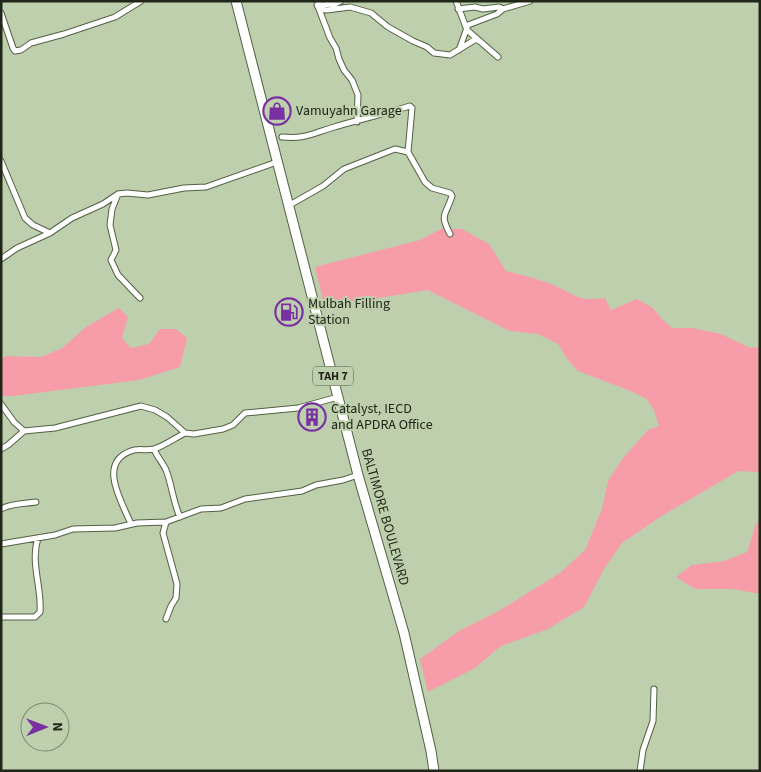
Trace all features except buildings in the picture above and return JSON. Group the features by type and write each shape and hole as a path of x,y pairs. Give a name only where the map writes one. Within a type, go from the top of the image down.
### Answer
{"highway":[{"name":"BALTIMORE BOULEVARD","path":"236,1 358,475 404,633 434,771"}],"street":[{"path":"1,13 12,48 15,51 21,50 31,43 115,17 141,1"},
{"path":"319,5 334,4 341,1"},
{"path":"456,1 467,30 498,57"},
{"path":"459,50 468,25 497,14 503,9 530,1"},
{"path":"319,5 327,10 350,7 371,13 388,27 434,53 450,55 476,39 481,42"},
{"path":"319,5 330,38 336,48 338,59 352,80 358,95 357,122"},
{"path":"458,9 476,7 503,9"},
{"path":"282,137 297,138 311,136 331,128 410,106 412,108 408,152 425,182 432,188 450,193 452,196 443,215 443,222 450,234"},
{"path":"288,206 323,186 344,169 395,149 408,152"},
{"path":"1,161 25,218 32,225 50,233"},
{"path":"1,259 17,248 50,233 72,218 118,194 148,195 184,188 206,187 276,162"},
{"path":"118,194 112,209 110,225 116,250 111,260 118,275 140,298"},
{"path":"132,524 115,486 112,473 114,463 125,454 132,450 154,449 185,433 194,434 224,429 232,425 245,413 298,408 338,397"},
{"path":"1,404 24,432"},
{"path":"1,449 24,432 55,428 141,406 155,410 167,417 185,433"},
{"path":"154,449 158,459 166,469 172,498 180,517"},
{"path":"1,544 38,538 73,529 115,528 132,524 166,522 201,509 221,508 245,499 302,491 316,485 358,475"},
{"path":"1,509 10,504 21,505 36,502"},
{"path":"166,522 163,533 177,584 176,598 170,606 166,619"},
{"path":"1,617 35,617 40,612 41,602 34,556 38,538"},
{"path":"640,771 642,750 653,721 654,689"}],"shaded area":[{"path":"441,229 462,229 489,244 506,271 545,282 581,298 605,298 611,310 637,299 653,308 672,328 692,328 721,334 750,348 760,347 760,472 738,471 660,517 622,543 604,569 584,607 548,629 501,646 475,668 428,692 420,659 459,631 497,612 560,573 585,550 602,509 608,481 623,458 648,430 659,426 654,410 647,399 578,371 558,344 538,334 510,331 428,290 373,299 324,304 315,267 420,240"},
{"path":"119,308 128,317 122,338 131,348 149,344 160,329 176,329 187,338 180,367 139,380 1,396 1,358 7,356 41,357 62,348 86,327"},
{"path":"760,517 760,594 733,589 695,589 676,577 692,565 724,561 747,552"}],"place":[{"name":"Vamuyahn Garage","path":"277,111"},
{"name":"Mulbah Filling Station","path":"289,312"},
{"name":"Catalyst, IECD and APDRA Office","path":"312,417"}]}
